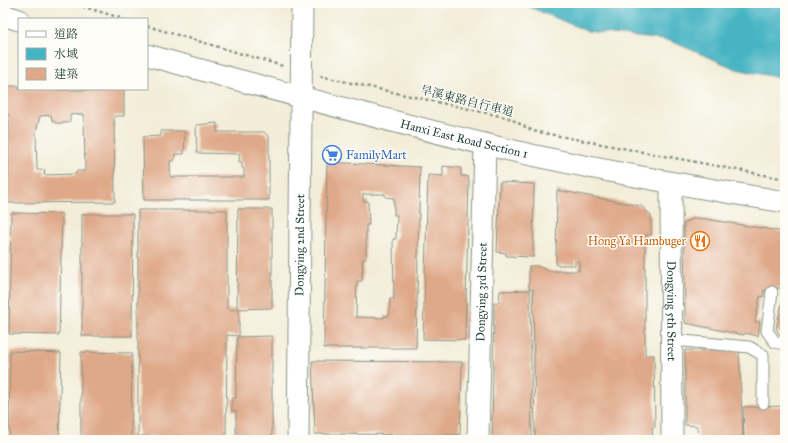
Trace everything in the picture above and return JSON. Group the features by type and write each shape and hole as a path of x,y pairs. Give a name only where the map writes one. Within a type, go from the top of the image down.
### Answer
{"street":[{"name":"Dongying 2nd Street","path":"298,440 302,3"},
{"path":"3,15 18,20"},
{"name":"Hanxi East Road Section 1","path":"148,55 300,97 485,144 671,183 785,202"},
{"name":"Dongying 3rd Street","path":"478,440 485,144"},
{"name":"Dongying 5th Street","path":"671,183 672,440"}],"lane":[{"path":"772,292 767,331 776,342 785,344"},
{"path":"672,340 749,347 763,355 763,403"}],"path":[{"path":"71,3 121,18"},
{"name":"旱溪東路自行車道","path":"148,26 302,72 509,118 533,131 785,179"}],"water":[{"path":"520,3 785,3 785,79 736,69 671,41 587,31"}],"building":[{"path":"3,86 18,86 18,90 124,90 124,116 114,116 115,202 8,203 9,114 3,114","holes":["84,114 85,171 77,171 76,174 44,175 45,170 37,170 36,132 40,116 51,115 52,120 56,123 66,123 70,121 70,115"]},
{"path":"217,123 217,132 264,132 269,137 269,200 144,200 143,137 161,136 161,131 185,131 184,154 175,154 174,161 170,161 170,177 244,177 242,162 239,162 240,154 197,153 196,125"},
{"path":"327,162 420,167 416,348 324,348","holes":["363,194 385,194 385,197 394,198 394,215 397,215 396,239 393,239 394,299 390,299 389,316 384,316 384,318 356,317 357,281 362,281 363,259 366,259 366,225 369,225 368,201 363,201"]},
{"path":"443,166 461,168 461,176 467,176 469,180 465,340 423,339 428,175 443,176"},
{"path":"500,182 534,184 533,257 506,256 506,253 497,252"},
{"path":"557,190 641,206 651,215 651,235 645,235 645,355 654,355 655,427 652,428 653,440 535,440 533,289 529,289 529,266 537,266 550,271 579,271 579,261 575,261 575,265 556,265"},
{"path":"238,209 272,209 272,308 237,309"},
{"path":"138,210 227,210 227,309 239,310 239,336 227,335 226,437 138,436"},
{"path":"11,213 62,214 59,335 9,334"},
{"path":"82,214 133,214 132,336 82,336"},
{"path":"695,218 785,232 785,289 771,287 771,291 764,290 763,297 760,296 755,322 760,322 758,336 745,333 744,335 685,323 684,223"},
{"path":"530,290 532,439 492,440 494,303 499,302 500,291"},
{"path":"784,294 785,336 779,334 776,329"},
{"path":"272,336 272,436 236,437 236,411 232,411 232,398 236,398 237,337"},
{"path":"685,350 739,350 743,440 698,440 697,426 685,425"},
{"path":"10,351 61,353 59,440 9,440"},
{"path":"81,352 132,353 131,440 81,440"},
{"path":"312,361 462,362 460,435 315,434"},
{"path":"785,406 785,440 744,440 743,407"}],"place":[{"name":"FamilyMart","path":"332,155"},
{"name":"Hong Ya Hambuger","path":"700,241"}]}
